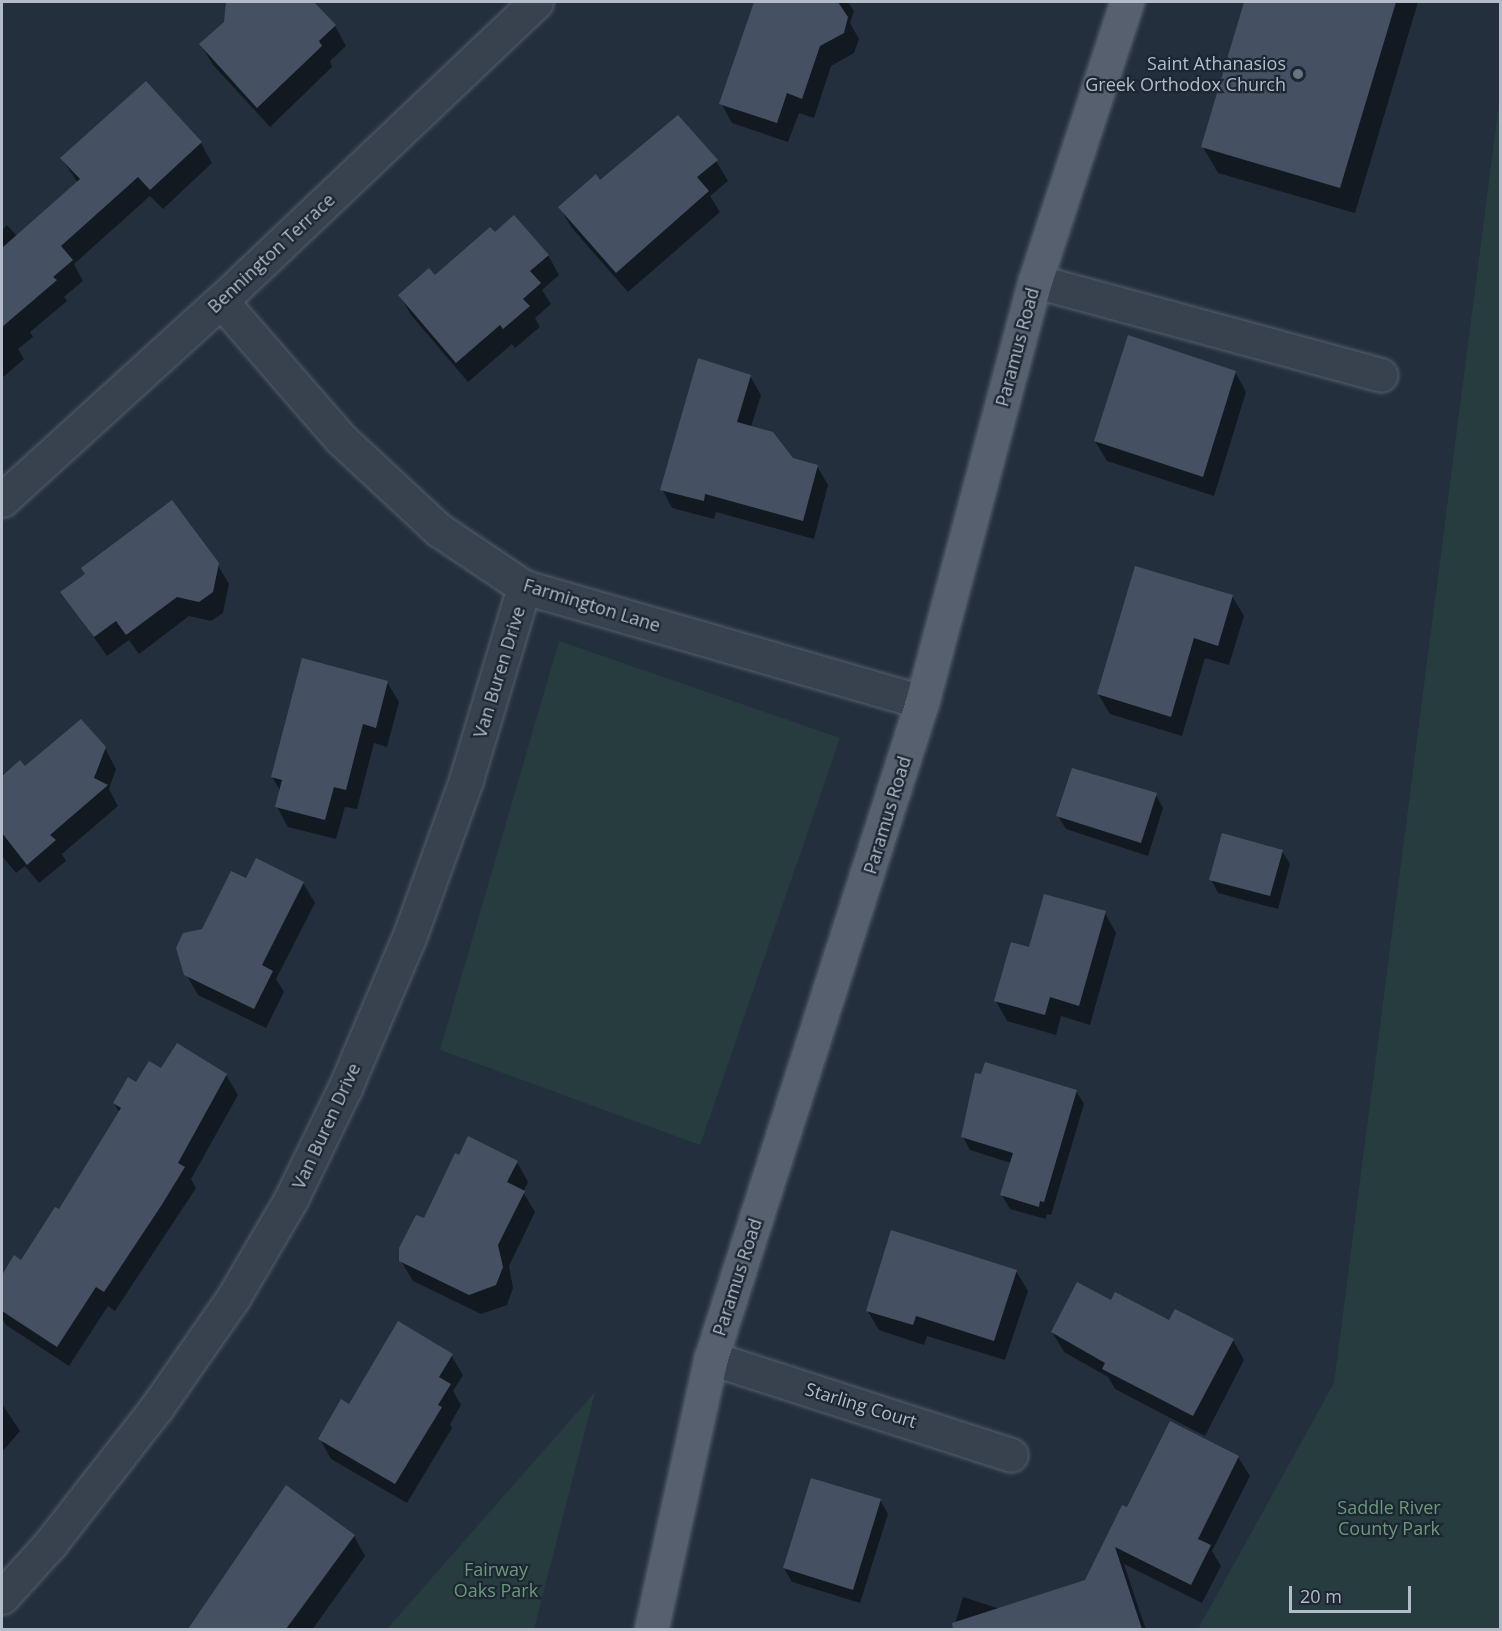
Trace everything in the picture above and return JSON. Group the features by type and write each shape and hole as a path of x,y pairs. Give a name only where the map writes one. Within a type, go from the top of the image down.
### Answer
{"main road":[{"name":"Paramus Road","path":"651,1629 711,1358 922,702 1035,281 1127,2"}],"street":[{"name":"Bennington Terrace","path":"2,500 221,301 536,2"},
{"path":"1035,281 1380,375"},
{"name":"Farmington Lane","path":"221,301 342,440 439,530 524,587 922,702"},
{"name":"Van Buren Drive","path":"2,1597 50,1544 157,1407 233,1298 291,1199 345,1088 410,935 466,780 524,587"},
{"name":"Starling Court","path":"711,1358 1011,1455"}],"green space":[{"name":"Saddle River County Park","path":"1500,96 1500,1629 1198,1629 1334,1383"},
{"path":"559,641 840,738 700,1145 440,1050"},
{"name":"Fairway Oaks Park","path":"595,1392 534,1629 387,1629"}],"building":[{"path":"226,2 314,2 336,25 319,41 322,46 257,108 199,44 224,22"},
{"path":"754,2 838,2 848,17 844,33 820,46 802,99 787,93 777,123 719,104"},
{"name":"Saint Athanasios Greek Orthodox Church","path":"1244,2 1396,2 1340,188 1201,147"},
{"path":"146,81 202,142 150,190 138,177 61,246 73,260 53,277 57,280 2,327 2,248 80,179 60,158"},
{"path":"678,115 718,160 697,177 709,191 616,273 558,207 596,174 600,180"},
{"path":"514,215 549,255 530,271 541,283 523,299 530,306 503,329 500,325 456,363 398,295 429,268 435,275 490,227 495,232"},
{"path":"1128,335 1236,371 1203,477 1094,441"},
{"path":"698,358 751,375 737,422 773,432 793,458 818,465 803,521 705,494 704,501 660,490"},
{"path":"172,500 219,563 213,592 199,602 177,597 126,635 116,621 94,637 60,592 85,574 81,568"},
{"path":"1135,566 1233,595 1218,646 1194,638 1171,717 1097,694"},
{"path":"302,658 388,681 376,728 363,724 346,790 334,787 325,820 275,807 282,780 271,777"},
{"path":"81,719 106,747 94,778 108,785 50,835 56,840 27,865 2,833 2,776 20,760 25,766"},
{"path":"1072,768 1157,793 1141,843 1056,816"},
{"path":"1222,833 1283,850 1270,896 1209,880"},
{"path":"256,858 304,882 262,965 273,971 254,1009 184,975 176,948 183,933 202,929 231,871 246,878"},
{"path":"1044,894 1106,911 1079,1006 1050,997 1045,1015 994,1001 1011,942 1029,947"},
{"path":"177,1043 227,1074 178,1163 185,1167 161,1206 104,1292 96,1287 57,1347 2,1311 2,1275 14,1255 21,1260 55,1207 59,1209 121,1108 113,1103 128,1077 136,1082 149,1061 161,1068"},
{"path":"985,1062 1077,1090 1044,1202 1040,1201 1039,1207 1000,1195 1013,1153 961,1137 975,1073 981,1074"},
{"path":"468,1136 518,1161 507,1182 525,1191 498,1245 503,1267 496,1285 469,1295 399,1261 399,1248 416,1215 424,1218 455,1153 459,1155"},
{"path":"891,1230 1017,1270 994,1341 916,1316 913,1325 866,1311"},
{"path":"1077,1282 1111,1300 1115,1292 1169,1320 1175,1309 1234,1339 1193,1416 1102,1369 1105,1363 1051,1332"},
{"path":"398,1321 453,1354 439,1377 451,1384 438,1405 442,1407 395,1484 318,1439 341,1399 349,1404"},
{"path":"1170,1421 1239,1456 1198,1539 1211,1545 1191,1585 1115,1547 1142,1629 953,1629 952,1623 1085,1580 1122,1505 1127,1507"},
{"path":"811,1478 881,1499 853,1590 783,1568"},
{"path":"286,1485 355,1535 286,1629 188,1629"}],"place":[{"name":"Saint Athanasios Greek Orthodox Church","path":"1298,74"}]}
